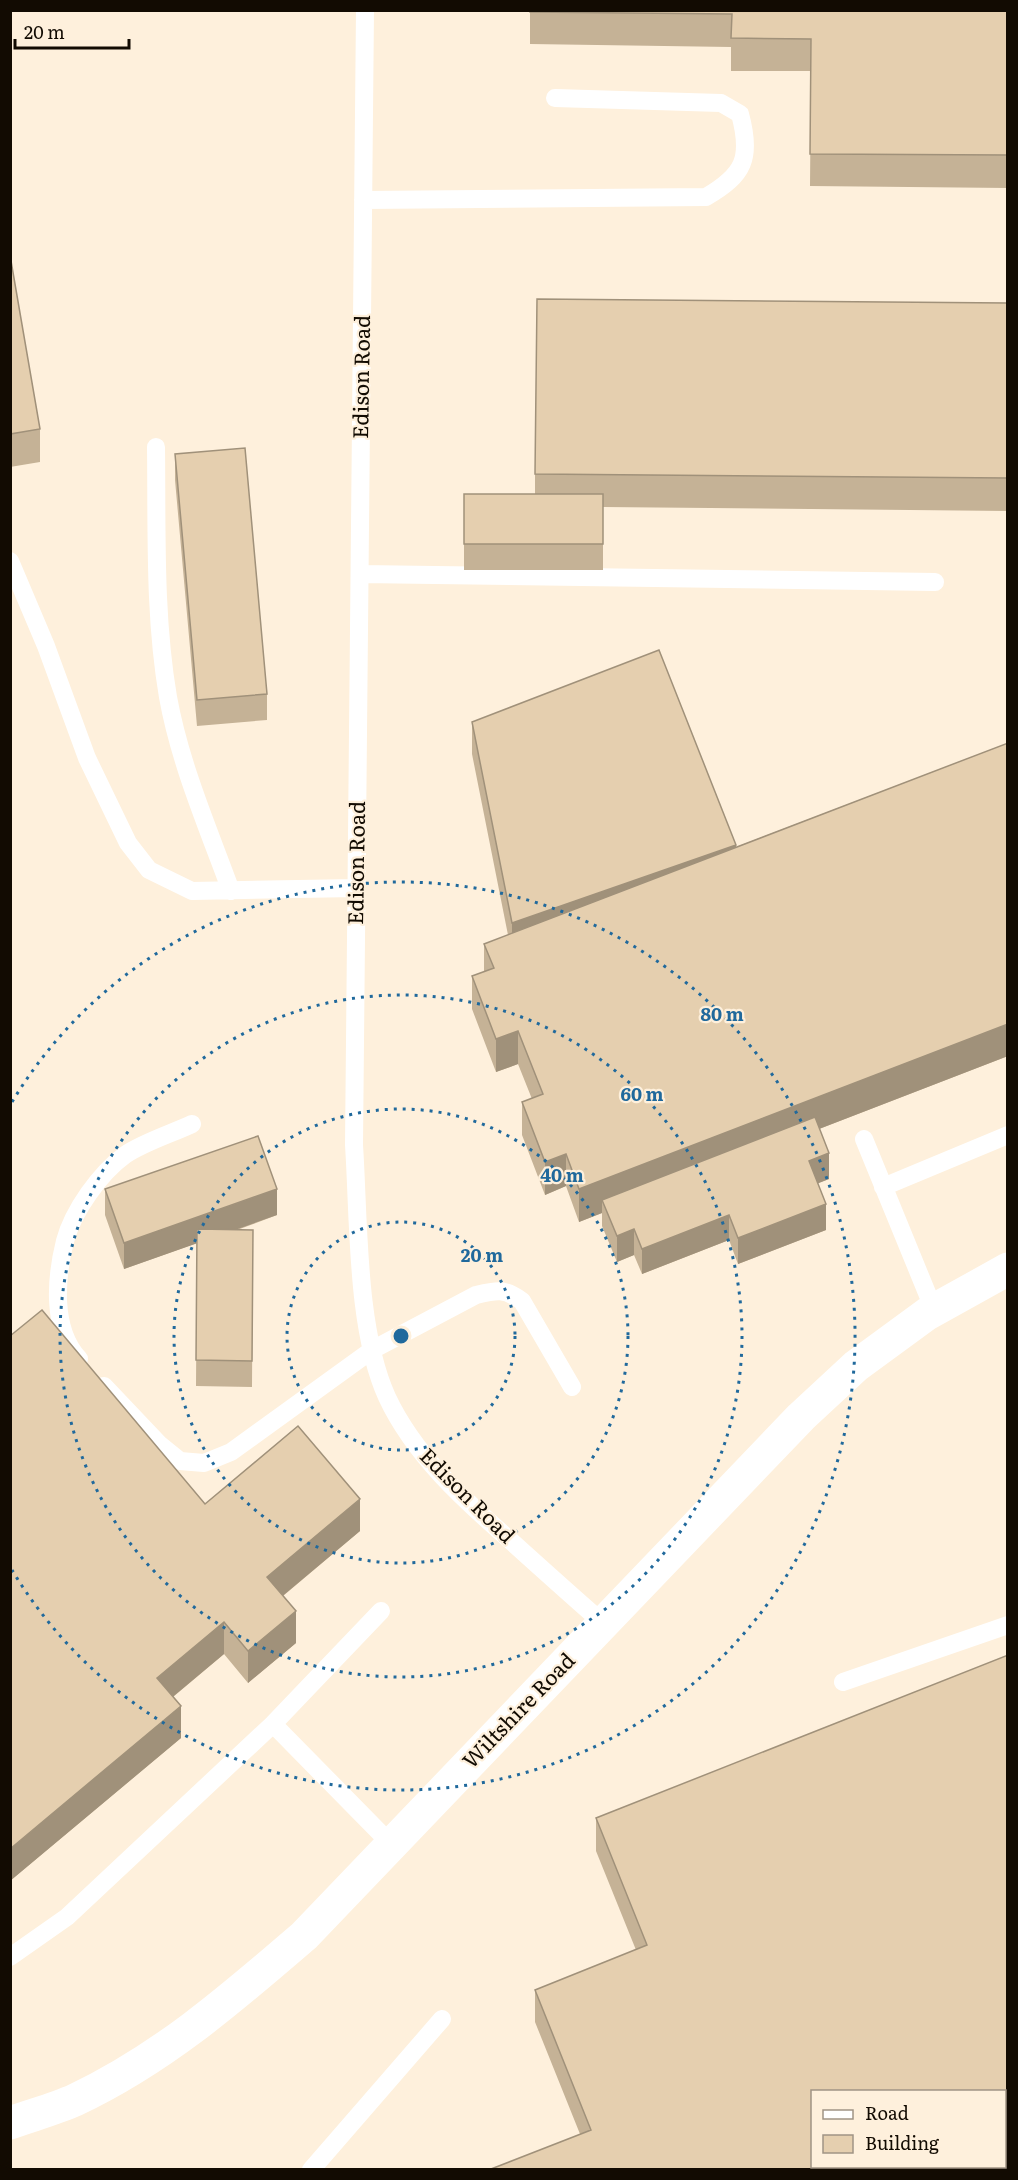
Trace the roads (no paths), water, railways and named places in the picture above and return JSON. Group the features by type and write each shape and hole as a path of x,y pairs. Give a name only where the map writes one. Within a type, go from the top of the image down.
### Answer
{"street":[{"name":"Wiltshire Road","path":"10,2123 74,2100 153,2058 224,2005 304,1935 801,1417 856,1366 934,1310 1008,1269"}],"lane":[{"name":"Edison Road","path":"365,10 354,1145 363,1293 372,1350 387,1397 412,1441 461,1497 603,1623"},
{"path":"363,200 706,197 736,177 744,156 745,132 740,114 721,103 555,99"},
{"path":"156,447 159,630 168,698 183,756 231,891"},
{"path":"10,561 46,646 87,758 128,843 149,870 192,891 357,888"},
{"path":"360,574 935,582"},
{"path":"192,1124 126,1154 100,1178 81,1206 66,1239 58,1284 60,1318 69,1349 159,1444 180,1461 204,1463 231,1452 372,1350 476,1295 509,1292 522,1301 572,1387"},
{"path":"883,1187 1008,1135"},
{"path":"864,1138 934,1310"},
{"path":"10,1957 67,1917 273,1724 381,1611"},
{"path":"843,1682 1008,1625"},
{"path":"273,1724 390,1844"},
{"path":"311,2169 442,2019"}]}
